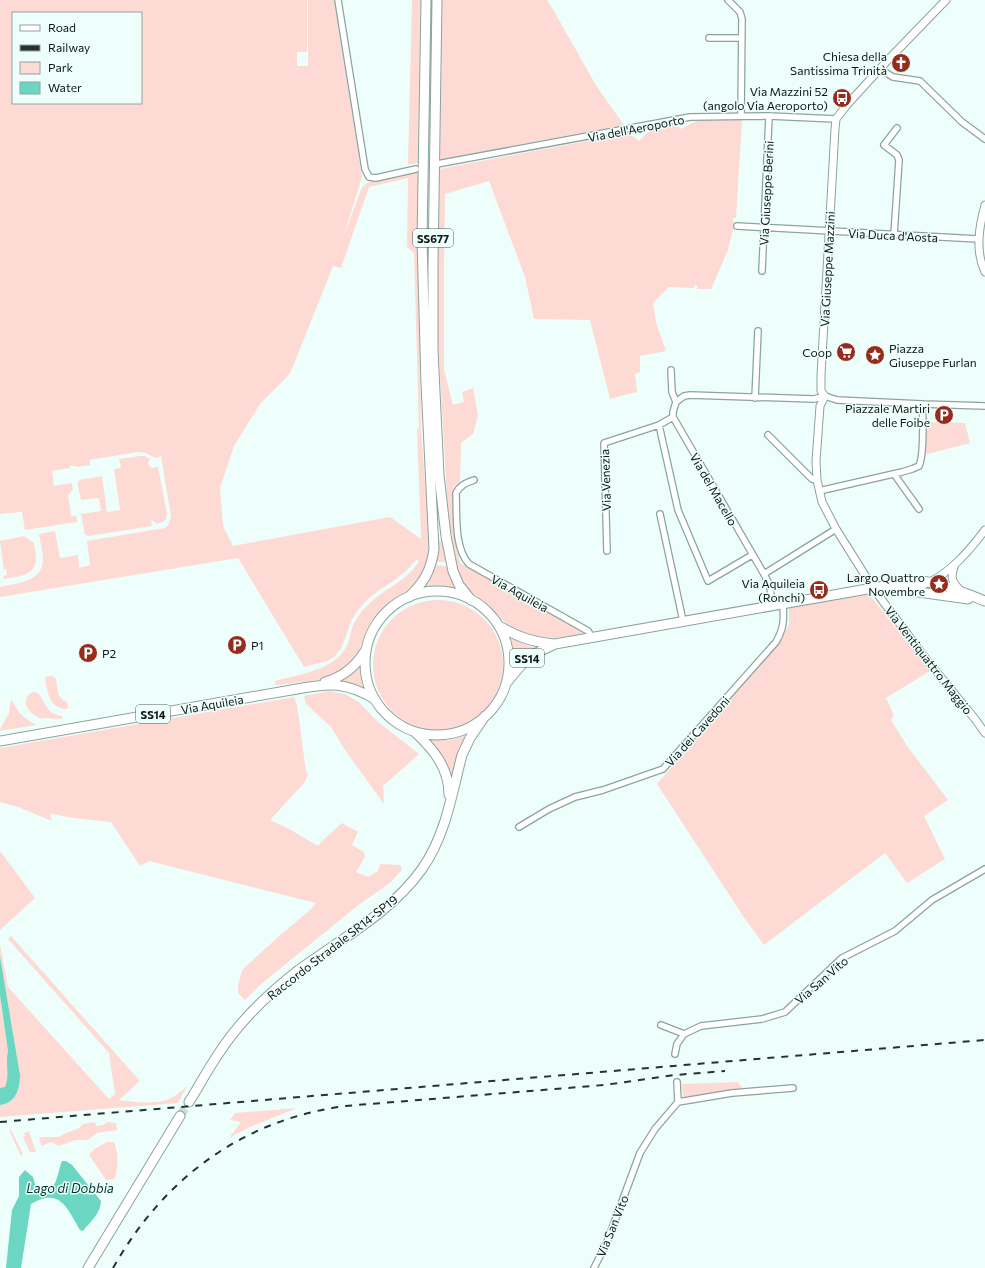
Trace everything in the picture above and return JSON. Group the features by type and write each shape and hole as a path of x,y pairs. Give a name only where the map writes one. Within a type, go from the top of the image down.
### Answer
{"main road":[{"name":"SS677","path":"409,597 427,576 432,563 434,549 426,384 422,248 426,0"},
{"name":"SS677","path":"436,0 432,266 433,350 439,475 446,536 453,571 459,585 471,600"},
{"path":"592,637 913,581 927,582 961,592 985,602"},
{"path":"872,588 893,588 961,597 985,602"},
{"name":"SS14","path":"436,591 450,593 471,600 489,614 498,625 504,637 508,651 509,664 502,694 486,716 473,726 460,731 437,735 415,732 405,728 380,708 369,687 365,671 366,649 370,637 377,624 386,613 409,597 436,591"},
{"name":"SS14","path":"498,625 521,638 537,643 555,644 592,637"},
{"name":"SS14","path":"506,682 528,657 555,644"},
{"name":"Via Aquileia","path":"306,688 331,681 350,670 360,660 366,649"},
{"name":"Via Aquileia","path":"0,741 334,684 361,691 375,700"},
{"name":"Raccordo Stradale SR14-SP19","path":"189,1102 236,1029 265,999 296,973 380,912 400,895 422,868 436,844 442,830 465,746 486,716"},
{"name":"Raccordo Stradale SR14-SP19","path":"415,732 437,755 444,769 449,791 449,804"},
{"path":"88,1268 180,1116"}],"street":[{"path":"338,0 365,168 370,178 416,169"},
{"path":"728,0 740,12 742,19 741,116"},
{"path":"836,119 880,69 946,0"},
{"path":"709,38 742,38"},
{"path":"880,69 893,77 920,81 962,122 985,139"},
{"name":"Via dell'Aeroporto","path":"438,164 690,117 769,116 836,119"},
{"name":"Via Giuseppe Berini","path":"762,271 769,116"},
{"name":"Via Giuseppe Mazzini","path":"836,119 821,375 821,391 825,396 820,406 816,461 817,480 822,502 836,529 872,588"},
{"path":"894,235 899,160 897,155 884,145 897,128"},
{"path":"985,205 978,239 985,272"},
{"name":"Via Duca d'Aosta","path":"737,226 978,239"},
{"path":"755,398 758,331"},
{"path":"671,370 672,392 676,402"},
{"path":"673,417 676,402 684,396 690,395 814,399 825,396 837,400 985,406"},
{"path":"819,491 894,474 912,469 920,464 923,414 922,404"},
{"name":"Via Venezia","path":"607,550 604,443 659,426 673,417"},
{"name":"Via del Macello","path":"673,417 764,574 770,586 772,606"},
{"path":"659,426 678,510 708,581 752,555"},
{"path":"768,435 812,479 817,480"},
{"path":"894,474 918,510"},
{"name":"Via Aquileia","path":"474,480 458,488 456,493 459,544 464,559 469,564 588,631 592,637"},
{"path":"660,514 683,621"},
{"path":"764,574 836,529"},
{"path":"893,588 921,585 943,573 968,552 985,530"},
{"path":"956,562 952,573 952,580 961,592"},
{"name":"Via Ventiquattro Maggio","path":"872,588 919,651 985,733"},
{"name":"Via dei Cavedoni","path":"519,827 549,809 575,797 603,790 663,769 776,642 783,630 783,604"},
{"name":"Via San Vito","path":"684,1034 701,1026 762,1019 785,1012 842,958 895,930 932,900 985,869"},
{"path":"661,1025 684,1034 677,1044 676,1054"},
{"path":"677,1082 678,1102 732,1093 793,1088"},
{"name":"Via San Vito","path":"594,1268 607,1242 640,1153 655,1129 678,1102"}],"green space":[{"path":"0,0 307,0 307,52 297,52 297,66 308,66 308,0 334,0 362,177 343,238 362,187 370,181 418,172 421,427 430,539 427,564 422,575 407,591 387,605 370,623 357,656 347,668 334,676 318,680 276,685 275,681 317,670 336,659 343,652 348,643 353,625 363,610 374,599 408,574 419,561 416,560 407,570 378,591 359,609 352,619 341,649 334,657 327,661 304,667 238,558 0,597 0,587 28,580 39,573 42,567 43,553 39,534 55,531 60,558 78,555 79,568 90,565 87,541 165,528 168,525 171,516 161,456 155,458 146,453 138,452 90,460 90,465 77,467 70,466 70,468 52,471 54,486 72,483 73,490 68,495 71,516 76,516 77,522 25,530 22,512 0,514","holes":["408,178 407,247 414,253 419,428 417,429 421,539 390,517 233,546 223,526 220,488 234,446 260,404 289,375 333,266 341,268 369,187"]},
{"path":"412,0 421,0 418,163 408,165"},
{"path":"440,0 547,0 597,87 624,125 438,160"},
{"path":"699,120 742,120 736,218 733,218 734,226 728,250 711,289 697,289 698,286 694,285 694,288 669,287 653,303 656,322 666,351 640,356 640,372 635,374 637,392 610,399 590,320 534,319 525,277 489,181 445,194 444,370 453,405 464,402 462,392 473,388 478,415 473,434 461,443 460,482 453,487 456,546 461,564 466,565 581,631 583,634 549,639 537,639 514,631 484,602 467,589 456,570 452,549 447,497 437,323 436,238 439,169 629,133 639,141 651,129 675,124 681,129"},
{"path":"925,416 930,422 965,423 970,443 927,454 924,449 925,422 927,421"},
{"path":"145,456 150,459 148,463 151,468 158,467 167,513 166,519 157,524 152,520 152,526 89,536 85,535 81,514 101,511 99,498 81,500 77,482 79,482 79,480 102,476 107,512 120,510 114,469 121,468 119,459"},
{"path":"24,536 34,543 36,557 35,565 33,569 24,575 4,579 3,576 7,575 6,569 4,570 0,541"},
{"path":"442,540 447,562 435,562 439,541"},
{"path":"433,565 447,566 450,578 458,592 440,590 419,592"},
{"path":"869,594 930,671 886,698 894,715 891,720 907,746 948,800 924,816 945,859 907,883 885,853 764,945 743,916 657,784 781,640 789,624 789,608"},
{"path":"444,600 457,602 469,607 489,624 496,634 501,646 503,665 501,684 496,696 479,716 469,723 457,728 432,730 419,728 407,723 387,706 380,696 375,684 373,659 375,646 380,634 397,614 407,607 419,602"},
{"path":"508,638 534,647 534,649 515,666 513,665"},
{"path":"360,663 362,664 363,679 366,688 364,689 342,680"},
{"path":"45,677 55,677 58,693 64,701 67,702 67,709 56,706 50,698"},
{"path":"329,691 345,694 359,702 377,721 419,754 383,786 384,804 345,750 331,727 306,704 304,696"},
{"path":"33,692 38,693 47,708 52,713 62,716 62,719 42,719 31,713 27,707 26,699 28,695"},
{"path":"294,697 297,705 306,771 308,775 304,783 270,820 318,846 342,823 358,832 352,845 364,852 365,857 356,872 368,877 378,871 380,864 400,865 402,870 390,883 361,903 261,984 245,1000 238,993 242,970 316,903 149,861 140,866 111,822 73,818 50,813 52,821 18,807 0,802 0,748"},
{"path":"11,699 21,714 27,720 36,725 0,731 9,713"},
{"path":"464,736 465,738 460,747 451,777 443,757 429,740 449,740"},
{"path":"0,851 35,898 0,930"},
{"path":"11,936 140,1081 119,1100 131,1102 164,1101 174,1096 187,1086 178,1103 0,1117 0,1105 10,1101 16,1094 20,1075 0,956 0,944 8,987 109,1099 115,1094 109,1053 8,939"},
{"path":"0,995 8,1051 7,1079 5,1088 0,1088"},
{"path":"738,1082 742,1088 686,1098 683,1097 682,1084"},
{"path":"297,1108 250,1127 229,1138 241,1122 230,1120 235,1113"},
{"path":"95,1122 96,1126 104,1125 107,1122 116,1123 117,1130 97,1133 88,1140 76,1140 58,1146 51,1142 42,1146 39,1139 41,1137 58,1137 78,1129 83,1124"},
{"path":"9,1130 11,1130 23,1154 21,1156"},
{"path":"29,1131 36,1152 30,1152 23,1137 26,1135 22,1134"},
{"path":"107,1142 114,1142 118,1160 115,1179 106,1180 89,1155 94,1149"}],"water":[{"path":"0,956 20,1075 16,1094 10,1101 0,1105 0,1088 5,1087 7,1078 8,1051 0,995"},
{"name":"Lago di Dobbia","path":"62,1161 66,1161 72,1165 101,1201 101,1205 97,1213 83,1231 80,1230 62,1202 49,1198 41,1199 31,1204 21,1268 6,1268 12,1210 19,1196 19,1177 25,1170 33,1177 36,1188 43,1191 48,1191 55,1184"}],"tunnel":[{"path":"180,1116 189,1102"}],"railway":[{"path":"0,1122 985,1040"},
{"path":"113,1268 133,1236 156,1207 182,1181 210,1158 240,1140 272,1125 308,1113 345,1106 604,1085 675,1075 725,1071"}],"place":[{"name":"Chiesa della Santissima Trinità","path":"901,63"},
{"name":"Via Mazzini 52 (angolo Via Aeroporto)","path":"842,98"},
{"name":"Coop","path":"846,352"},
{"name":"Piazza Giuseppe Furlan","path":"875,355"},
{"name":"Piazzale Martiri delle Foibe","path":"944,415"},
{"name":"Largo Quattro Novembre","path":"939,584"},
{"name":"Via Aquileia (Ronchi)","path":"819,590"},
{"name":"P1","path":"237,645"},
{"name":"P2","path":"88,653"}]}
